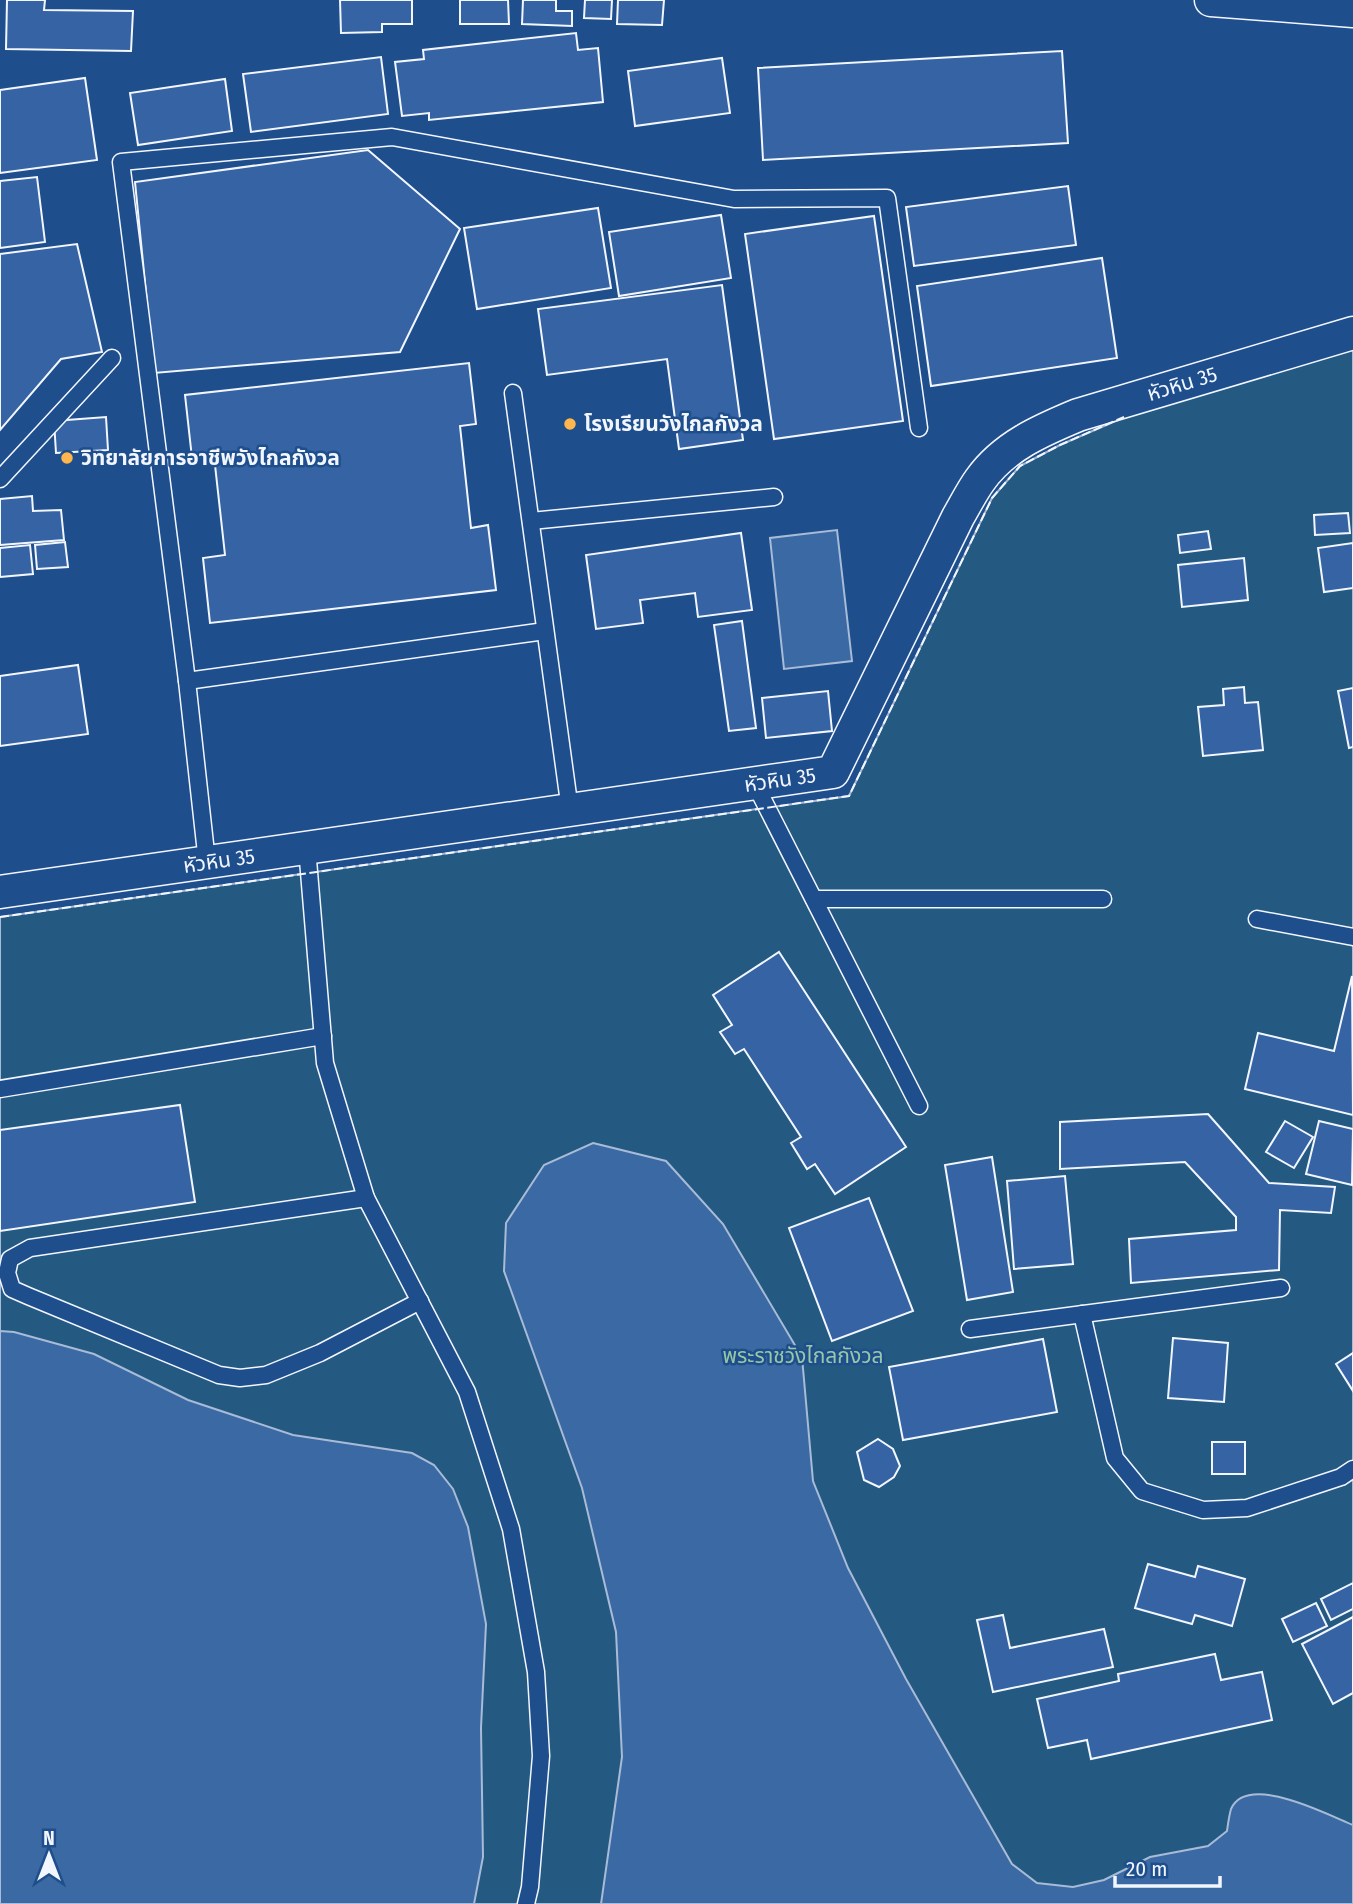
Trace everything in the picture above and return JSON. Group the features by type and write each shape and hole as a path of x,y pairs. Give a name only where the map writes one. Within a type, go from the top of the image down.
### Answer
{"street":[{"path":"1211,0 1353,11"},
{"name":"หัวหิน 35","path":"0,892 833,772 958,517 980,479 1009,449 1078,415 1353,333"}],"lane":[{"path":"207,862 187,681 121,162 392,137 734,199 887,198 919,428"},
{"path":"0,479 112,358"},
{"path":"513,393 570,810"},
{"path":"531,521 774,497"},
{"path":"187,681 545,632"},
{"path":"755,784 919,1106"},
{"path":"307,848 325,1063 366,1198 467,1392 512,1529 536,1672 541,1756 527,1904"},
{"path":"814,899 1103,899"},
{"path":"1257,919 1353,937"},
{"path":"0,1089 323,1036"},
{"path":"366,1198 30,1248 9,1259 7,1273 12,1289 219,1375 240,1378 267,1375 320,1353 420,1301"},
{"path":"970,1329 1281,1288"},
{"path":"1082,1314 1115,1458 1142,1491 1203,1510 1247,1508 1340,1477 1353,1469"}],"green space":[{"name":"พระราชวังไกลกังวล","path":"1353,339 1353,1904 0,1904 0,917 849,796 992,498 1020,466 1060,445 1141,410"}],"shaded area":[{"path":"837,530 852,661 784,669 770,538"},
{"path":"593,1143 666,1161 723,1224 802,1357 813,1481 848,1568 906,1679 1012,1864 1037,1883 1073,1887 1104,1880 1150,1857 1208,1846 1227,1831 1231,1809 1240,1799 1253,1794 1270,1795 1289,1799 1353,1825 1353,1904 601,1904 622,1757 616,1632 582,1488 504,1271 506,1223 544,1165"},
{"path":"0,1331 14,1332 94,1354 188,1400 293,1435 412,1453 434,1465 453,1489 468,1527 486,1624 481,1728 483,1857 474,1904 0,1904"}],"building":[{"path":"7,0 45,0 44,10 133,11 131,51 6,49"},
{"path":"340,0 412,0 412,24 382,24 382,32 341,33"},
{"path":"460,0 508,0 509,24 460,24"},
{"path":"523,0 556,0 556,11 572,11 572,26 522,24"},
{"path":"585,0 612,0 611,19 584,18"},
{"path":"618,0 664,0 662,25 617,24"},
{"path":"576,33 578,50 598,48 603,102 429,120 429,113 402,116 395,62 424,59 423,50"},
{"path":"1062,51 1068,143 763,160 758,68"},
{"path":"381,57 388,114 251,132 243,74"},
{"path":"722,58 730,113 635,126 628,71"},
{"path":"85,78 97,160 0,173 0,90"},
{"path":"225,79 232,131 138,145 130,93"},
{"path":"368,150 460,229 400,352 154,373 135,182"},
{"path":"37,177 45,242 0,248 0,181"},
{"path":"1068,186 1076,245 914,266 906,207"},
{"path":"598,208 611,288 477,309 464,228"},
{"path":"721,215 731,278 619,296 609,232"},
{"path":"874,216 903,421 774,439 745,234"},
{"path":"77,244 102,352 61,359 0,430 0,254"},
{"path":"1102,258 1117,358 931,386 917,286"},
{"path":"722,285 743,440 679,449 667,359 547,375 538,309"},
{"path":"469,363 476,424 460,426 471,528 488,525 496,590 210,623 203,558 225,555 214,456 192,458 185,395"},
{"path":"106,417 108,450 56,453 54,421"},
{"path":"32,496 33,511 61,510 64,540 0,545 0,499"},
{"path":"1348,513 1350,533 1315,535 1314,515"},
{"path":"1208,531 1211,549 1180,553 1178,535"},
{"path":"741,533 752,610 698,617 695,593 640,600 643,623 596,629 586,555"},
{"path":"65,542 68,567 37,569 35,545"},
{"path":"1353,543 1353,588 1324,592 1318,548"},
{"path":"30,545 33,574 0,577 0,548"},
{"path":"1244,558 1248,600 1182,607 1178,565"},
{"path":"742,621 756,728 729,731 714,625"},
{"path":"78,665 88,734 0,746 0,676"},
{"path":"1244,687 1245,703 1258,702 1263,750 1203,756 1198,707 1224,705 1223,689"},
{"path":"1353,688 1353,747 1349,748 1338,691"},
{"path":"828,691 832,731 766,738 762,698"},
{"path":"779,952 906,1147 835,1194 815,1164 807,1169 791,1143 801,1137 744,1049 735,1054 720,1032 732,1025 713,995"},
{"path":"1352,976 1353,1115 1245,1089 1258,1033 1334,1051"},
{"path":"180,1105 195,1202 0,1231 0,1130"},
{"path":"1208,1114 1269,1183 1335,1187 1331,1213 1280,1210 1279,1270 1131,1283 1129,1239 1236,1230 1236,1217 1185,1162 1060,1169 1060,1122"},
{"path":"1285,1121 1313,1137 1294,1168 1266,1152"},
{"path":"1319,1121 1353,1129 1352,1185 1306,1174"},
{"path":"992,1157 1013,1292 967,1300 945,1165"},
{"path":"1065,1176 1073,1264 1014,1269 1007,1181"},
{"path":"869,1198 913,1311 832,1341 789,1228"},
{"path":"1173,1338 1228,1343 1224,1402 1168,1398"},
{"path":"1043,1339 1057,1412 903,1440 889,1367"},
{"path":"1353,1353 1353,1391 1336,1364"},
{"path":"878,1439 893,1449 900,1466 894,1477 879,1487 864,1480 857,1452"},
{"path":"1212,1442 1245,1442 1245,1474 1212,1474"},
{"path":"1148,1564 1195,1577 1198,1566 1245,1579 1232,1626 1195,1615 1192,1624 1135,1608"},
{"path":"1353,1583 1353,1609 1331,1620 1321,1599"},
{"path":"1316,1603 1327,1626 1293,1642 1282,1619"},
{"path":"1003,1615 1010,1648 1104,1629 1113,1667 993,1692 977,1620"},
{"path":"1353,1617 1353,1693 1333,1704 1302,1644"},
{"path":"1215,1654 1221,1680 1262,1672 1272,1720 1091,1759 1087,1740 1048,1748 1037,1699 1119,1681 1118,1674"}],"fence":[{"path":"0,917 849,796 992,498 1020,466 1124,417"}],"place":[{"name":"โรงเรียนวังไกลกังวล","path":"570,424"},
{"name":"วิทยาลัยการอาชีพวังไกลกังวล","path":"67,458"}]}
